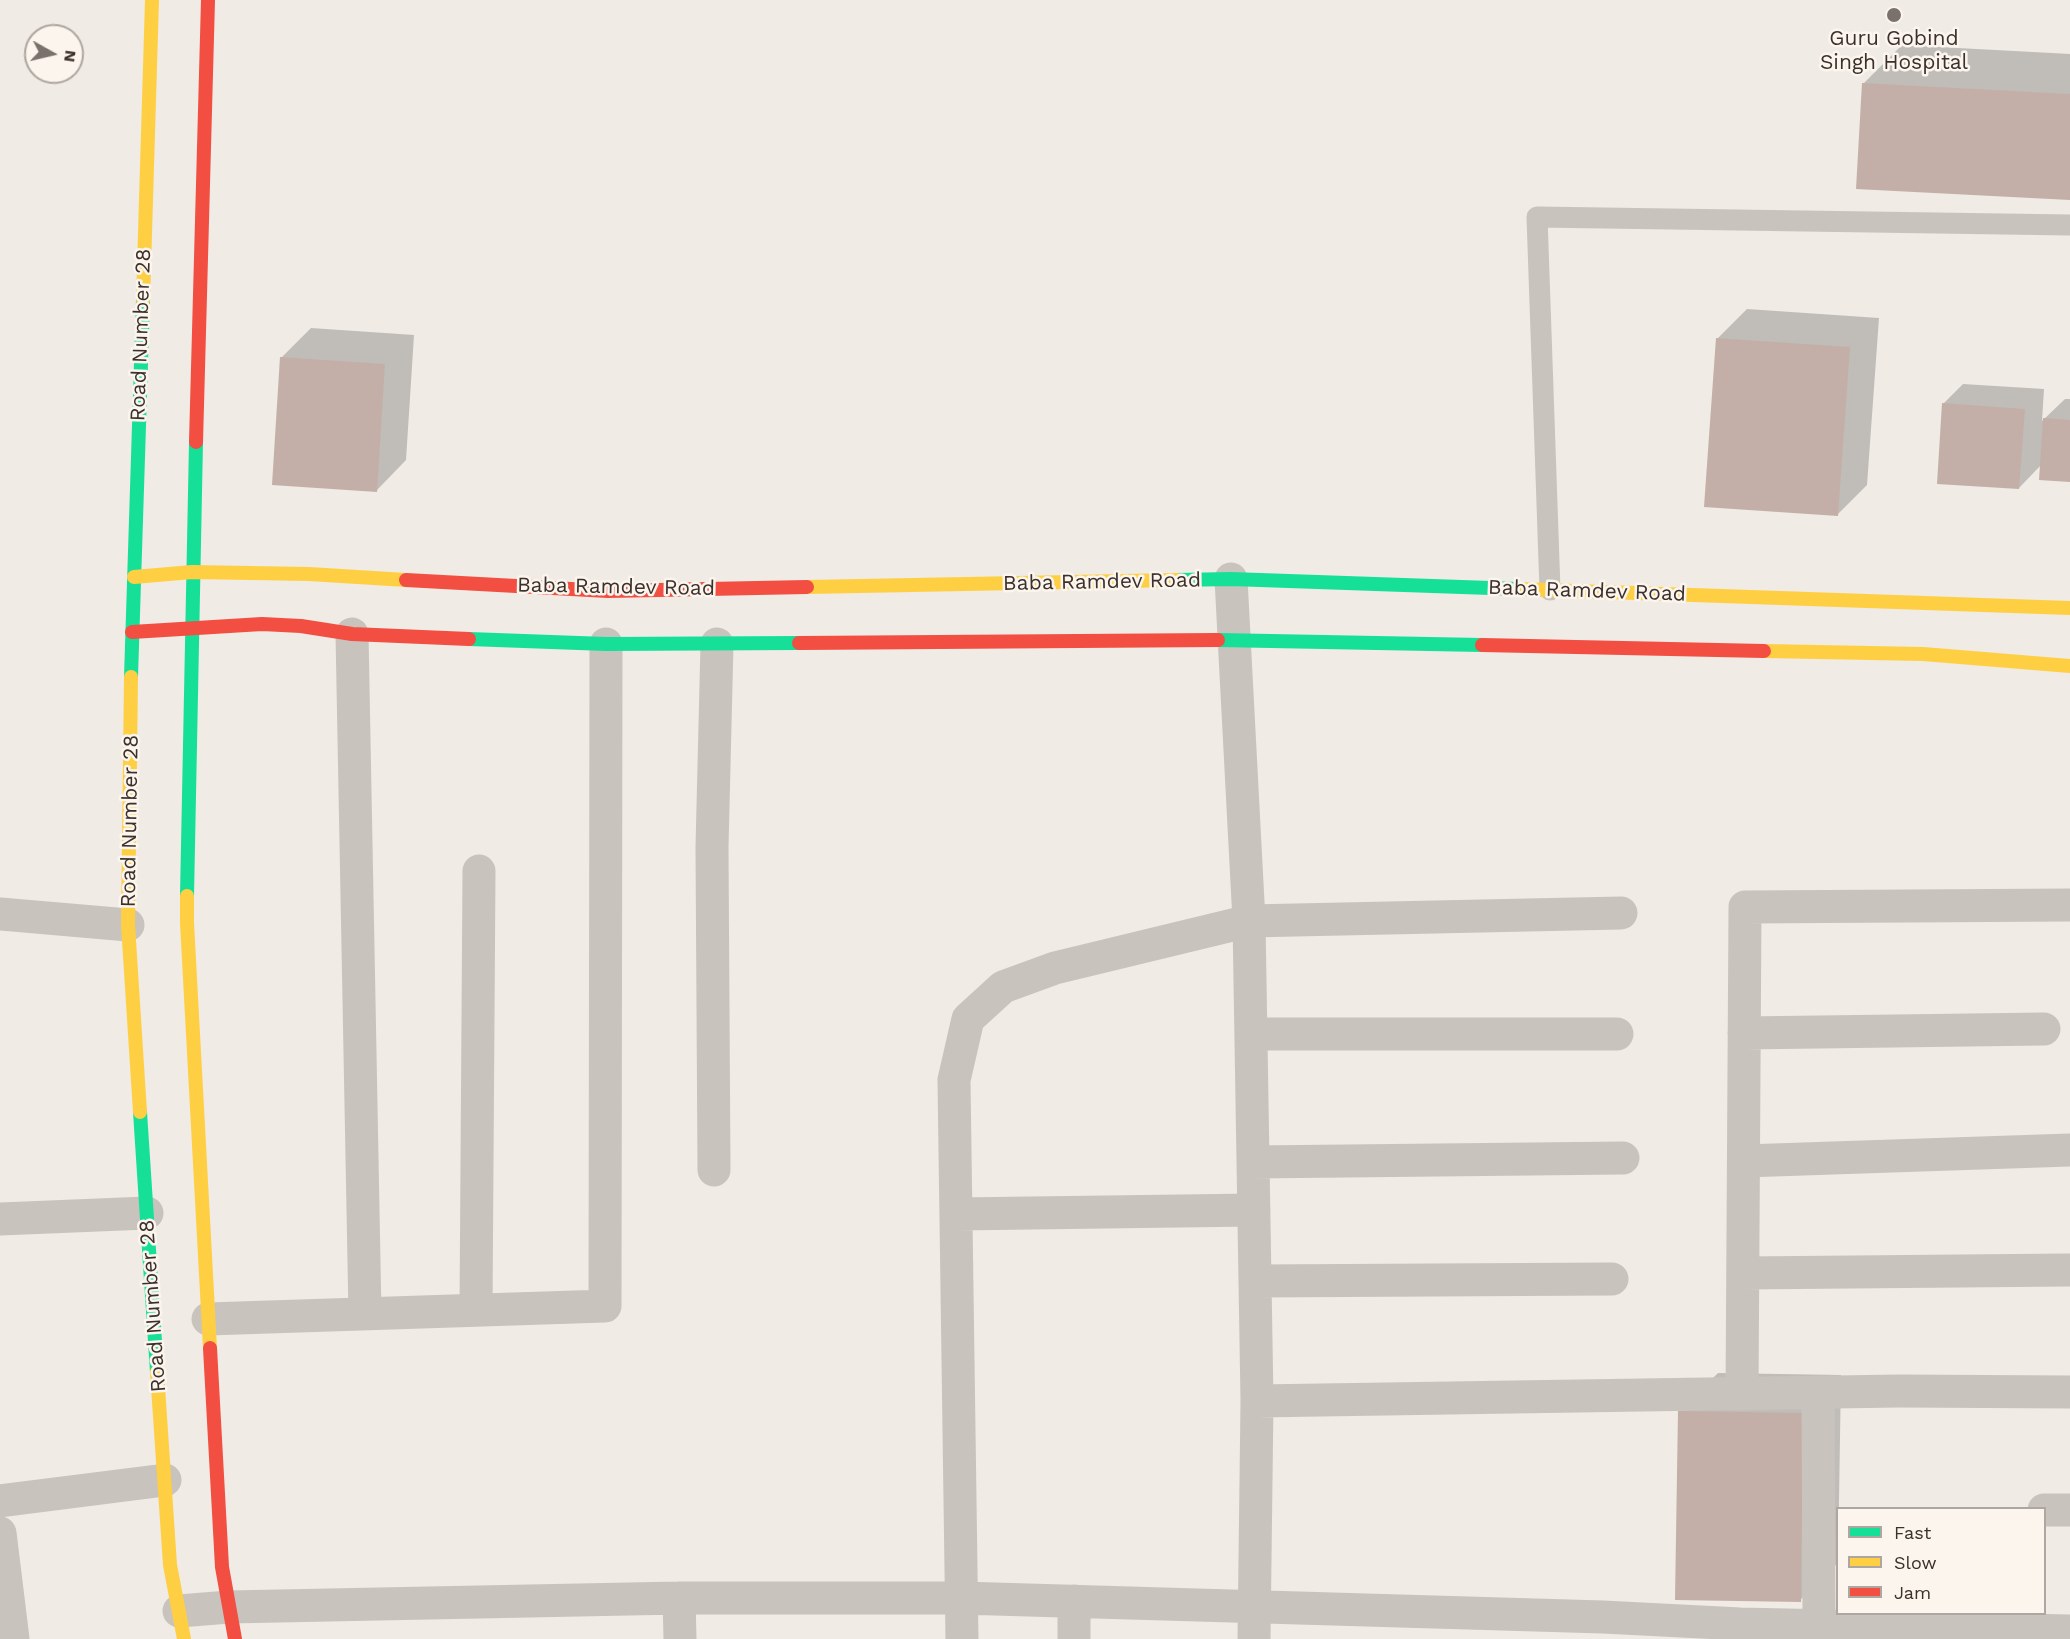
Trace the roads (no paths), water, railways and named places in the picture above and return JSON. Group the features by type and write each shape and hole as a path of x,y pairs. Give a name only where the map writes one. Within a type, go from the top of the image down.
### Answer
{"street":[{"name":"Road Number 28","path":"152,0 132,632 128,925 170,1565 182,1625"},
{"path":"208,0 192,572 187,923 222,1567 235,1639"},
{"name":"Baba Ramdev Road","path":"134,577 192,572 309,574 608,591 1231,579 2070,608"},
{"path":"1231,579 1249,921 1257,1401 1254,1639"},
{"path":"132,632 262,624 352,634 606,644 1233,640 1923,654 2070,666"},
{"path":"352,634 364,1314"},
{"path":"208,1319 606,1306 606,644"},
{"path":"714,1170 712,847 717,644"},
{"path":"476,1310 479,871"},
{"path":"1742,1394 1745,907 2070,905"},
{"path":"962,1639 954,1080 968,1019 1003,987 1055,968 1249,921 1621,913"},
{"path":"0,914 128,925"},
{"path":"1744,1033 2044,1029"},
{"path":"1251,1034 1617,1034"},
{"path":"1744,1161 2070,1150"},
{"path":"1253,1162 1623,1158"},
{"path":"957,1214 1254,1210"},
{"path":"0,1219 147,1213"},
{"path":"1743,1273 2068,1270"},
{"path":"1255,1281 1612,1279"},
{"path":"1257,1401 1818,1392 2070,1392"},
{"path":"1818,1392 1828,1516 1819,1626"},
{"path":"0,1501 165,1480"},
{"path":"2046,1510 2070,1510"},
{"path":"0,1533 13,1639"},
{"path":"679,1598 680,1639"},
{"path":"182,1625 229,1607 679,1598 961,1598 1603,1617 1740,1632 1819,1626 2070,1631"},
{"path":"1074,1601 1074,1639"}],"lane":[{"path":"1550,590 1537,217 2070,225"}],"place":[{"name":"Guru Gobind Singh Hospital","path":"1894,15"}]}
